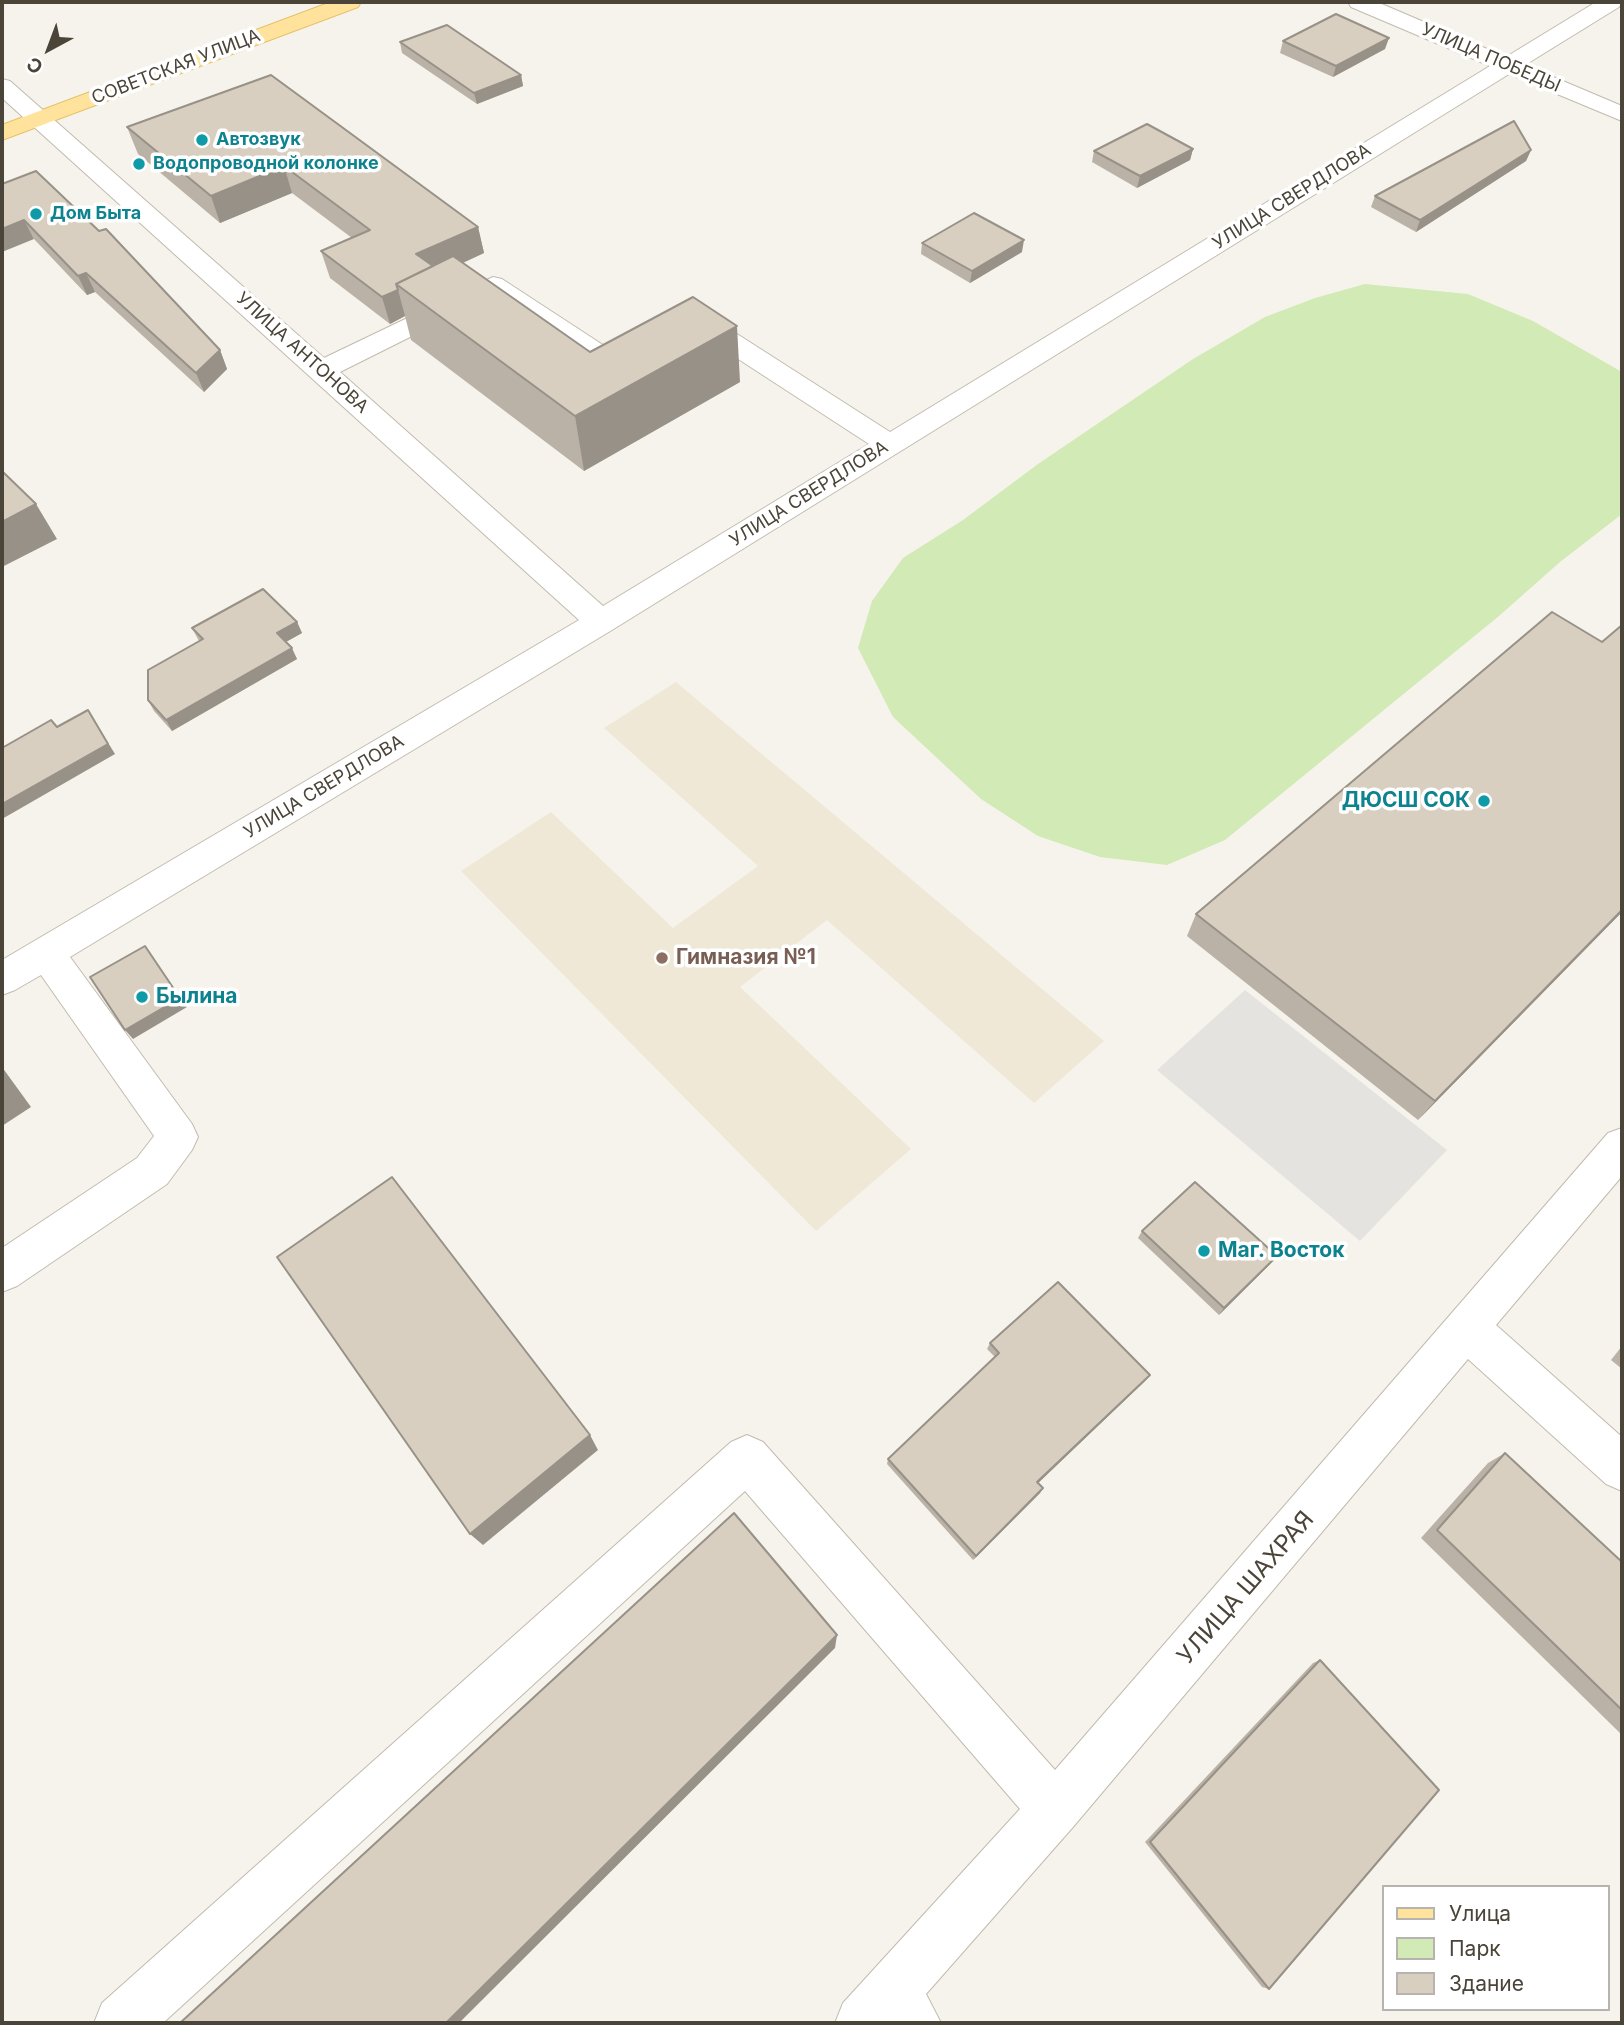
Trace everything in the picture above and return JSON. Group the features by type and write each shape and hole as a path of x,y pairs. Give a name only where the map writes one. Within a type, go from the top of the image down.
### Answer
{"main road":[{"name":"СОВЕТСКАЯ УЛИЦА","path":"2,133 350,2"}],"street":[{"name":"УЛИЦА ПОБЕДЫ","path":"1359,2 1622,114"},
{"name":"УЛИЦА СВЕРДЛОВА","path":"2,979 601,622 1611,2"},
{"name":"УЛИЦА АНТОНОВА","path":"2,86 41,118 601,622"},
{"path":"321,370 493,285 630,375 713,331 890,445"},
{"path":"2,1272 152,1171 178,1137 46,953"},
{"name":"УЛИЦА ШАХРАЯ","path":"889,2013 1055,1809 1622,1146"},
{"path":"1468,1329 1622,1468"},
{"path":"122,2023 747,1458 1055,1809"}],"shaded area":[{"name":"Гимназия №1","path":"676,682 1104,1041 1034,1103 827,920 740,987 911,1149 816,1231 461,871 551,812 673,928 758,866 604,728"},
{"path":"1245,990 1447,1150 1360,1241 1157,1070"}],"green space":[{"path":"1365,284 1468,294 1533,321 1622,372 1622,514 1560,562 1499,616 1225,840 1167,865 1100,857 1038,836 981,799 893,717 858,648 872,601 903,558 963,520 1038,464 1193,359 1265,317 1315,298"}],"building":[{"path":"1336,14 1389,38 1336,66 1283,41"},
{"path":"447,25 521,75 474,93 400,42"},
{"path":"271,75 478,227 416,254 433,266 396,284 398,290 382,297 321,251 370,230 284,166 211,196 127,127"},
{"path":"1514,121 1531,150 1420,220 1375,196"},
{"path":"1147,124 1193,149 1140,176 1094,151"},
{"path":"36,171 99,231 106,229 220,350 196,373 86,273 78,276 24,220 2,229 2,184"},
{"path":"974,213 1024,240 972,271 922,243"},
{"path":"453,256 590,352 693,297 737,326 575,416 396,284"},
{"path":"2,471 36,504 2,522"},
{"path":"263,589 297,622 277,633 292,648 166,720 148,700 148,670 203,639 192,628"},
{"name":"ДЮСШ СОК","path":"1552,612 1602,642 1622,625 1622,910 1435,1101 1196,914"},
{"path":"88,710 108,744 2,804 2,748 51,720 57,727"},
{"name":"Былина","path":"145,946 180,998 125,1030 90,977"},
{"path":"392,1177 590,1435 470,1534 277,1257"},
{"name":"Маг. Восток","path":"1195,1182 1277,1256 1224,1308 1142,1231"},
{"path":"1058,1282 1150,1375 1037,1482 1043,1488 976,1556 888,1459 999,1353 990,1343"},
{"path":"1505,1453 1622,1562 1622,1710 1437,1530"},
{"path":"734,1513 837,1635 446,2023 180,2023"},
{"path":"1320,1660 1439,1790 1269,1989 1150,1842"}],"place":[{"name":"Автозвук","path":"202,140"},
{"name":"Водопроводной колонке","path":"139,164"},
{"name":"Дом Быта","path":"36,214"},
{"name":"ДЮСШ СОК","path":"1484,801"},
{"name":"Гимназия №1","path":"662,958"},
{"name":"Былина","path":"142,997"},
{"name":"Маг. Восток","path":"1204,1251"}]}
